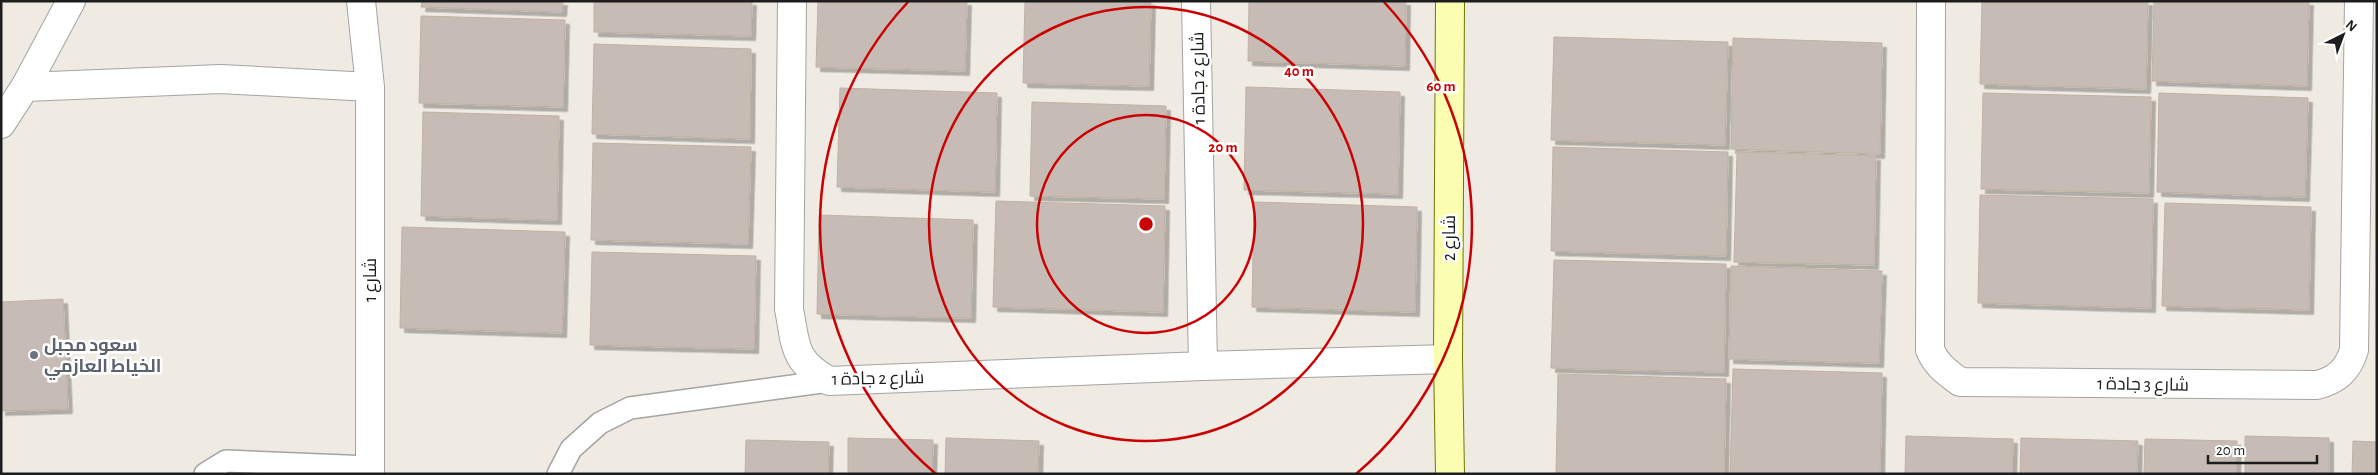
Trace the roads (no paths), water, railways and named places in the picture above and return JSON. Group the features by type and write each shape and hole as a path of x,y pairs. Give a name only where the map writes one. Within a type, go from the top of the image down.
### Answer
{"street":[{"path":"1,124 25,87 71,1"},
{"name":"شارع 1","path":"362,1 370,87 370,470"},
{"name":"شارع 2 جادة 1","path":"792,1 789,309 797,353 810,371 829,381 1203,366 1448,359"},
{"name":"شارع 2 جادة 1","path":"1196,1 1203,366"},
{"name":"شارع 2","path":"1450,1 1448,359 1450,474"},
{"name":"شارع 3 جادة 1","path":"1931,1 1930,350 1936,362 1944,371 1960,382 2307,385 2317,385 2337,378 2345,370 2354,350 2359,1"},
{"path":"25,87 221,79 370,87"}],"lane":[{"path":"558,474 571,449 600,423 630,408 829,381"},
{"path":"205,474 226,461 293,469 370,470"}],"place":[{"name":"سعود مجبل الخياط العازمي","path":"34,355"}]}
